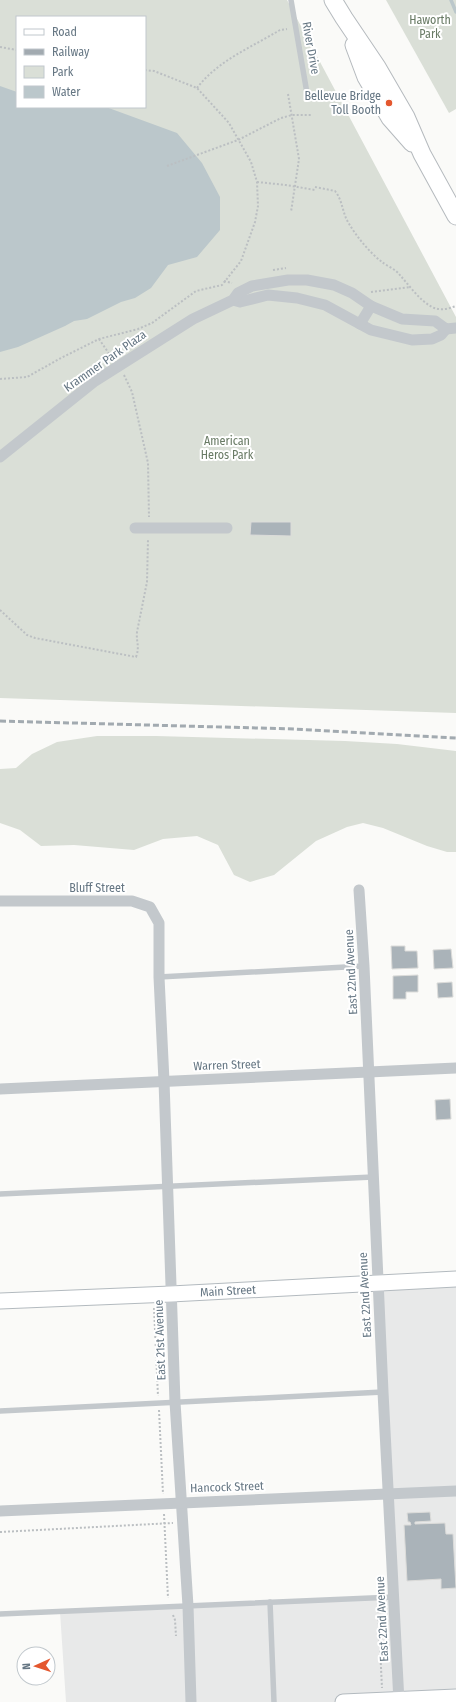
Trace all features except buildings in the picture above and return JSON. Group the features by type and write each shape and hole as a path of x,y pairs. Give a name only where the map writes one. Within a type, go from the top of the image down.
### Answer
{"main road":[{"path":"333,0 377,67 406,117 422,154 456,216"}],"street":[{"name":"Krammer Park Plaza","path":"0,457 95,381 193,319 233,300 238,293 252,286 281,280 308,280 334,285 352,293 371,306 402,319 435,320 451,328 432,340 412,340 381,334 325,305 297,298 268,295 240,302 233,300"},
{"path":"360,324 371,306"},
{"path":"135,528 227,528"},
{"name":"East 22nd Avenue","path":"359,890 364,966 383,1392 399,1701"},
{"name":"Bluff Street","path":"0,902 132,902 150,907 159,923 159,977"},
{"name":"East 21st Avenue","path":"159,977 175,1402 188,1606 191,1702"},
{"name":"Warren Street","path":"0,1089 456,1068"},
{"name":"Main Street","path":"0,1301 456,1280"},
{"name":"Hancock Street","path":"0,1511 456,1491"},
{"path":"343,1702 383,1700 399,1701 456,1697"}],"lane":[{"name":"River Drive","path":"291,0 308,99"},
{"path":"159,977 364,966"},
{"path":"0,1194 373,1177"},
{"path":"0,1411 383,1392"},
{"path":"0,1614 394,1597"},
{"path":"270,1602 274,1702"}],"path":[{"path":"198,88 206,76 228,61 280,30 296,27"},
{"path":"0,47 16,50"},
{"path":"0,379 28,377 99,339 138,329 152,323 196,291 222,285 241,261 256,222 258,206 257,182 251,162 228,123 198,88 154,71 146,70"},
{"path":"288,94 299,158 291,212"},
{"path":"166,166 238,140 271,122 292,115 311,115"},
{"path":"257,182 335,191 343,206 348,222 381,262 399,274 409,286 432,307 440,309 456,306"},
{"path":"0,610 27,635 34,638 136,657 139,646 136,638 147,582 149,528 148,463 132,392 118,366 99,339"},
{"path":"0,1532 183,1522"},
{"path":"377,1598 383,1700"}],"shaded area":[{"path":"456,1279 456,1702 66,1702 60,1612 394,1597 378,1283"}],"green space":[{"name":"American Heros Park","path":"0,0 287,0 456,317 456,713 0,698"},
{"name":"Haworth Park","path":"386,0 456,0 456,109 449,113"},
{"path":"97,736 345,741 397,744 456,751 456,852 447,852 427,846 383,828 363,823 347,827 316,841 274,875 250,882 234,875 218,845 197,836 163,839 134,850 74,845 41,846 20,830 0,823 0,769 16,768 32,754 57,742"}],"water":[{"path":"0,86 16,92 16,108 109,108 177,133 202,163 220,197 220,230 197,257 168,265 151,288 135,298 121,302 87,319 74,321 18,347 0,352"}],"waterway":[{"path":"451,0 456,12"}],"railway":[{"path":"0,721 294,729 456,738"}],"place":[{"name":"Bellevue Bridge Toll Booth","path":"389,103"}]}
